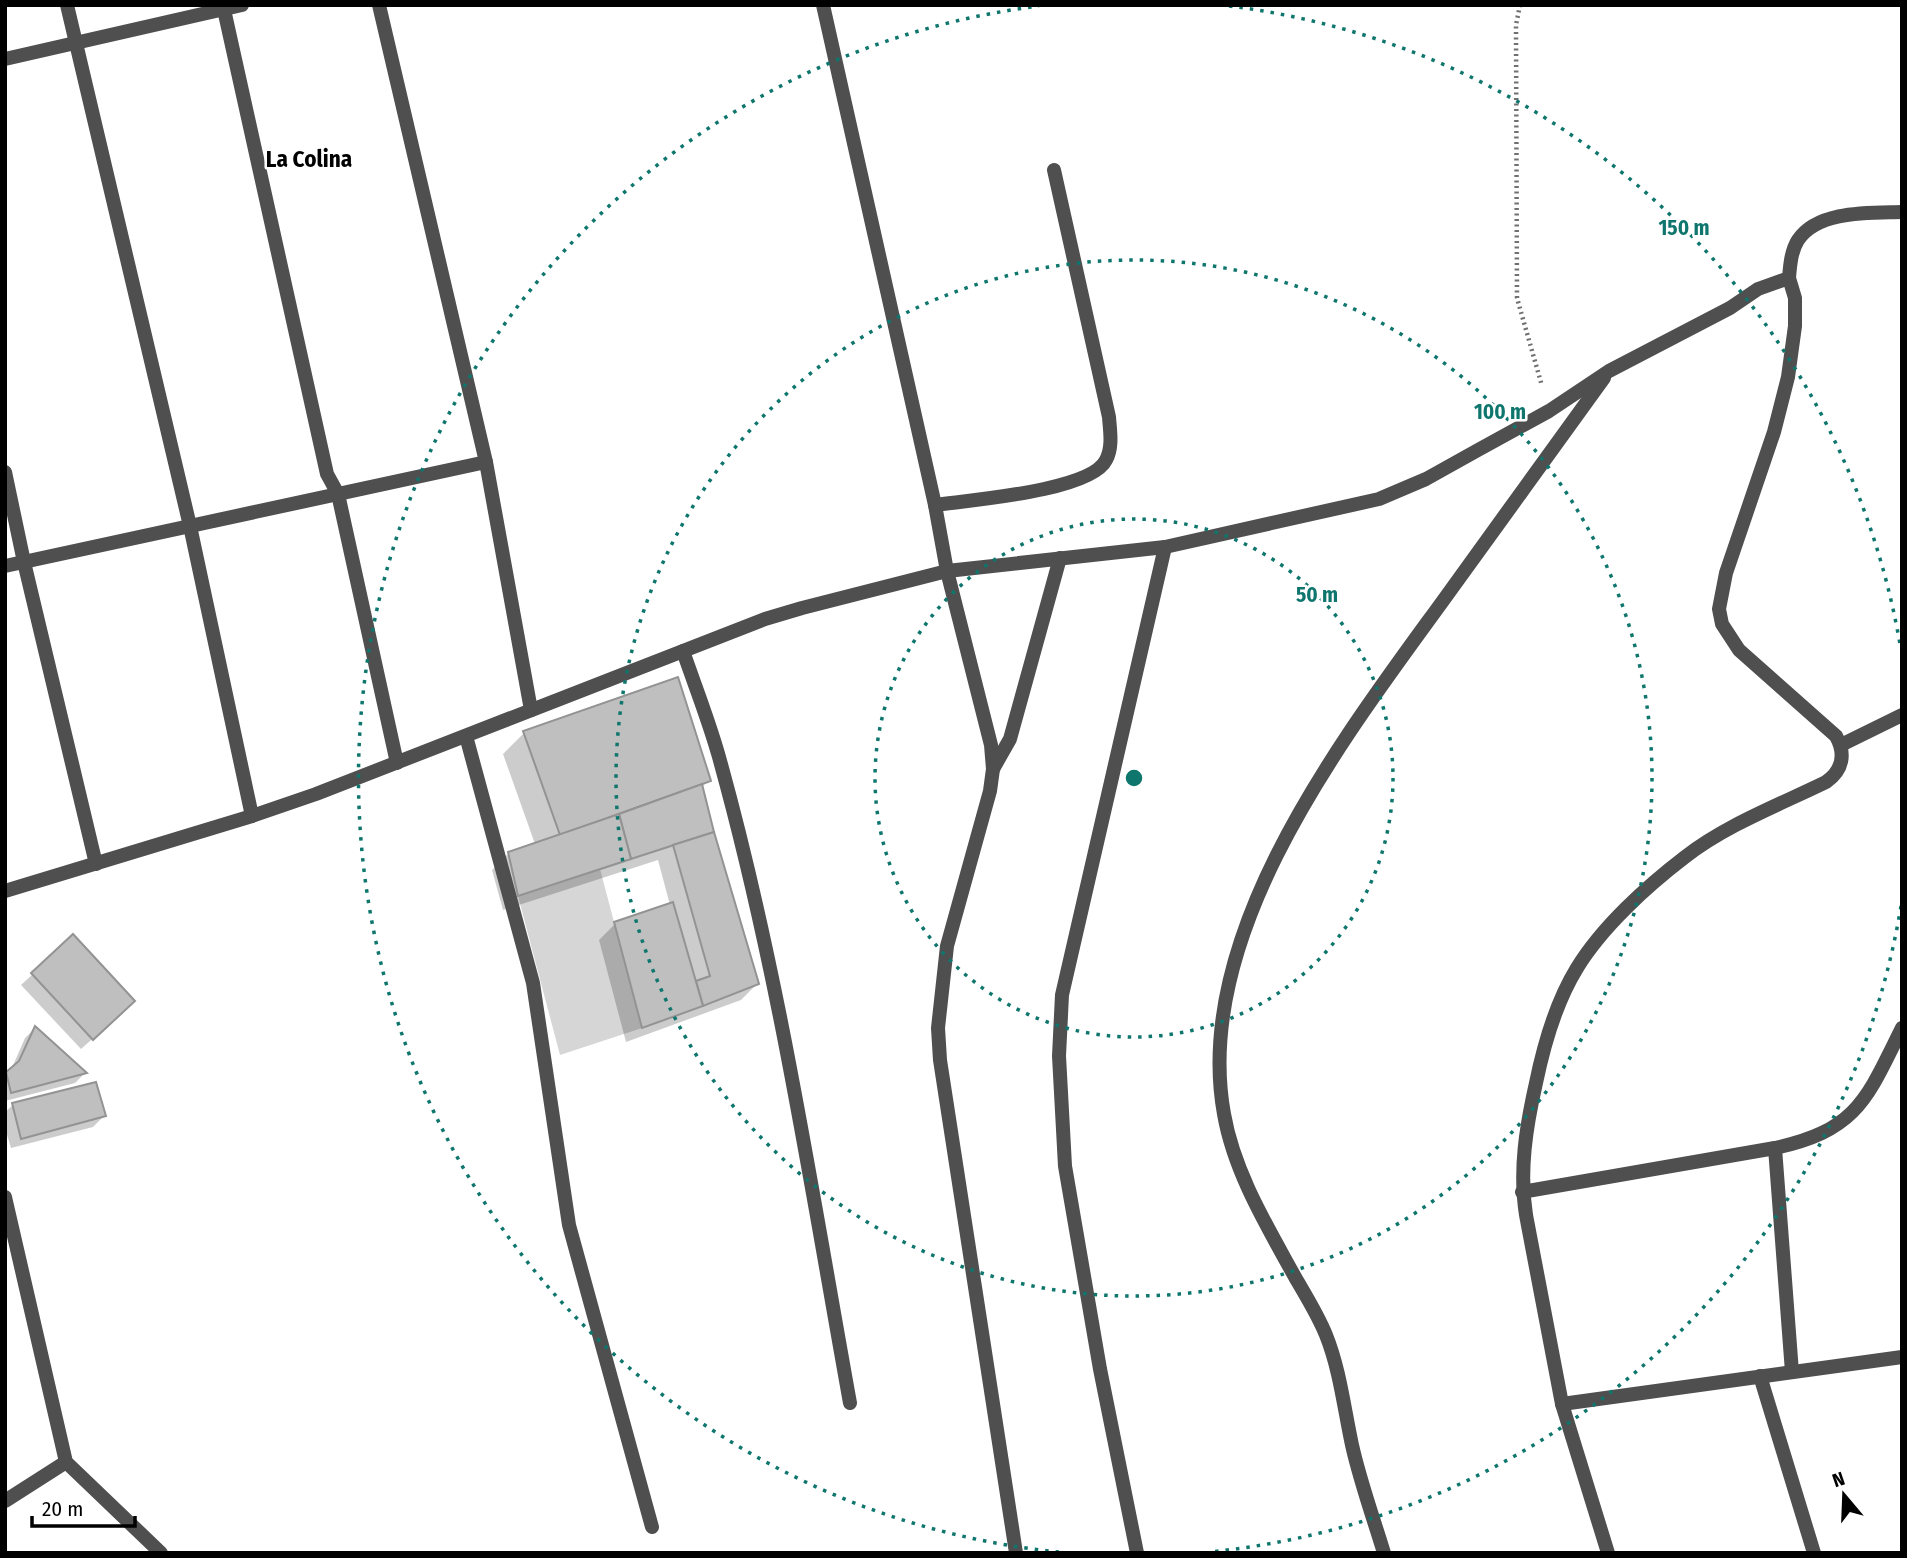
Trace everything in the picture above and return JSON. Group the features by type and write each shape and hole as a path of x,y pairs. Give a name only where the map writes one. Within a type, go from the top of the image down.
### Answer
{"street":[{"path":"67,5 190,526 252,816"},
{"path":"5,59 223,7 242,5"},
{"path":"379,5 486,462 531,710"},
{"path":"823,5 935,505 947,571 986,722 993,769 990,791 947,946 938,1028 940,1060 1016,1553"},
{"path":"223,7 327,474 338,494 397,763"},
{"path":"935,505 1070,484 1093,474 1106,461 1111,442 1109,417 1054,170"},
{"path":"1608,1553 1562,1404 1522,1192 1524,1150 1539,1066 1555,1015 1577,969 1601,935 1685,857 1730,829 1833,777 1842,763 1841,745 1827,727 1739,650 1722,624 1719,609 1726,573 1774,432 1788,377 1795,326 1795,298 1789,278 1797,241 1809,229 1824,221 1845,216 1902,212"},
{"path":"5,891 252,816 802,607 947,571 1165,547 1379,499 1426,478 1549,411 1609,371 1730,308 1758,289 1789,278"},
{"path":"1384,1553 1353,1450 1329,1344 1318,1317 1263,1219 1233,1146 1224,1116 1219,1078 1220,1030 1244,929 1273,865 1312,792 1377,692 1609,371"},
{"path":"5,566 486,462"},
{"path":"5,472 96,864"},
{"path":"1138,1553 1100,1368 1065,1166 1059,1056 1062,995 1165,547"},
{"path":"993,769 1010,738 1060,558"},
{"path":"683,651 718,754 744,852 780,1018 850,1403"},
{"path":"1841,745 1902,715"},
{"path":"466,736 533,983 569,1225 652,1527"},
{"path":"1522,1192 1776,1148 1803,1142 1827,1132 1847,1119 1874,1083 1902,1028"},
{"path":"1776,1148 1792,1372"},
{"path":"5,1197 66,1462 161,1553"},
{"path":"1562,1404 1902,1357"},
{"path":"1760,1376 1814,1553"},
{"path":"5,1501 66,1462"}],"path":[{"path":"1520,5 1516,26 1517,298 1549,411"}],"shaded area":[{"path":"600,869 642,1028 560,1055 518,896"}],"building":[{"path":"678,677 711,781 560,835 523,731"},
{"path":"702,784 714,832 631,859 619,814"},
{"path":"619,814 631,859 518,896 508,852"},
{"path":"714,832 759,984 703,1006 696,981 710,976 673,845"},
{"path":"673,902 703,1006 642,1028 614,922"},
{"path":"73,934 135,1001 93,1040 31,973"},
{"path":"35,1026 87,1073 11,1093 6,1072 19,1061"},
{"path":"96,1082 106,1116 21,1139 12,1103"}],"district":[{"name":"La Colina","path":"309,159"}]}
